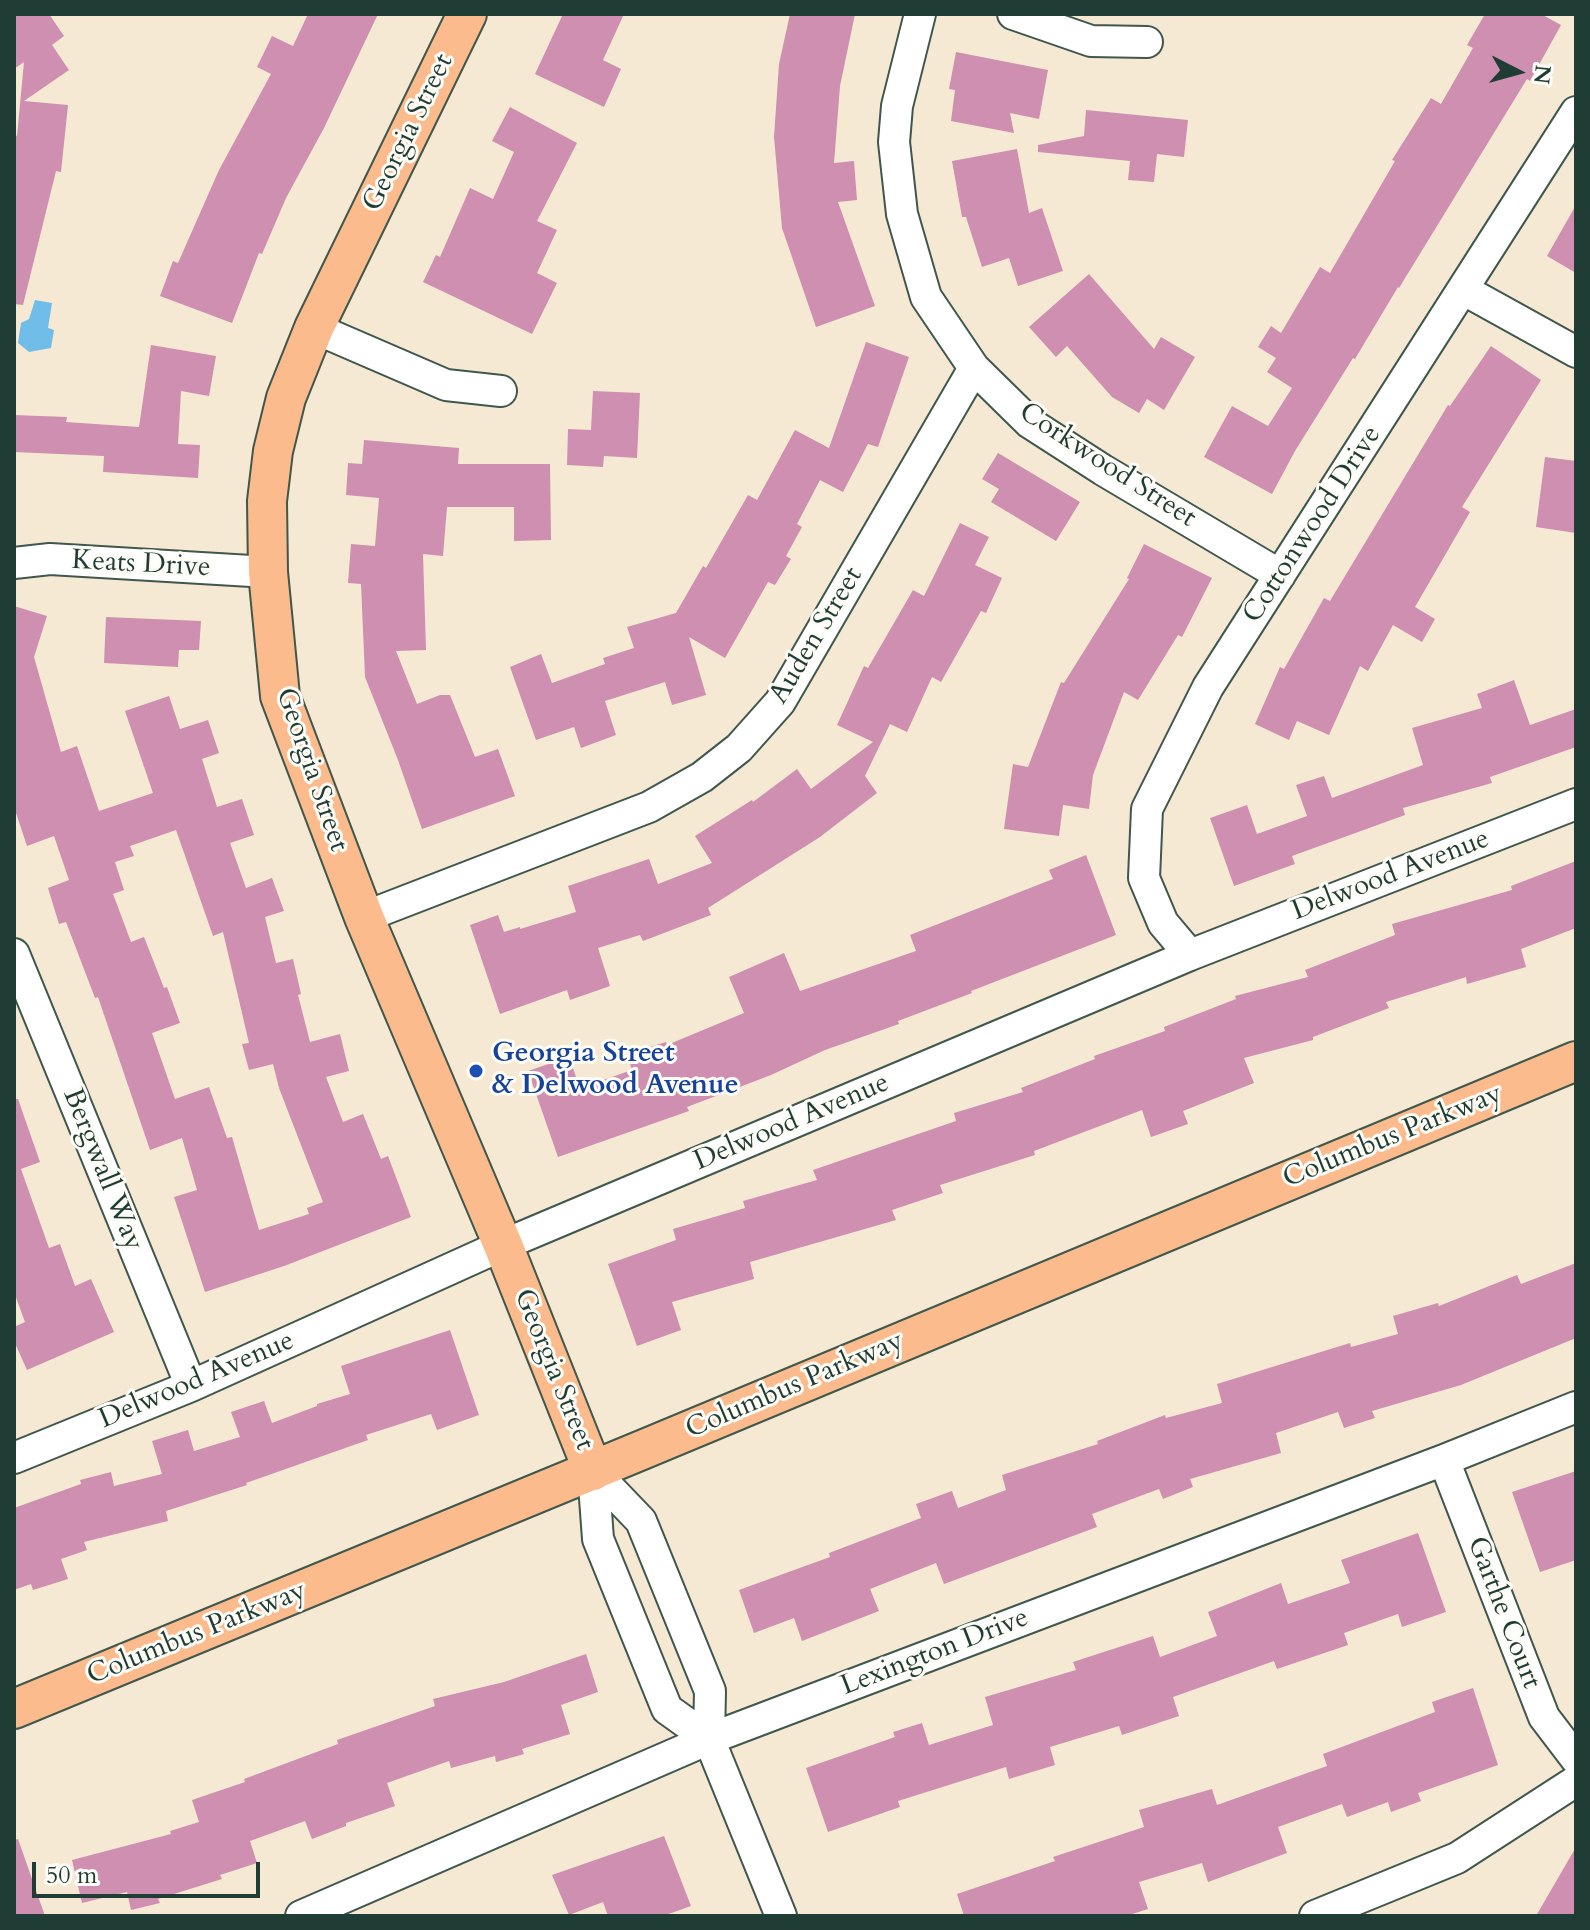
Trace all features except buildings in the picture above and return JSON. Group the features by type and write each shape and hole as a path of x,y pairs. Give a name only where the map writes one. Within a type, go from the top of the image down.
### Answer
{"main road":[{"name":"Georgia Street","path":"467,14 314,328 286,398 273,451 267,501 268,572 280,696 364,917 503,1245 593,1471"},
{"name":"Columbus Parkway","path":"14,1709 1576,1061"}],"street":[{"name":"Corkwood Street","path":"920,14 897,106 894,142 902,214 926,297 974,368 1030,423 1280,575"},
{"path":"1013,14 1091,41 1147,42"},
{"name":"Cottonwood Drive","path":"1190,955 1163,923 1144,878 1147,809 1208,687 1576,112"},
{"path":"1464,290 1576,352"},
{"path":"314,328 446,385 501,391"},
{"name":"Auden Street","path":"364,917 649,807 702,777 739,748 780,702 974,368"},
{"name":"Keats Drive","path":"14,563 50,559 268,572"},
{"name":"Delwood Avenue","path":"14,1458 191,1386 503,1245 1190,955 1576,804"},
{"name":"Bergwall Way","path":"14,954 191,1386"},
{"name":"Lexington Drive","path":"311,1914 709,1739 1576,1407"},
{"name":"Garthe Court","path":"1444,1460 1544,1717 1576,1759"},
{"name":"Georgia Street","path":"593,1471 598,1539 667,1709 709,1739"},
{"name":"Georgia Street","path":"593,1471 641,1521 710,1691 709,1739 781,1916"},
{"path":"1315,1916 1457,1858 1576,1781"}],"water":[{"path":"35,300 52,303 48,328 54,330 51,348 29,352 18,343 21,323 29,319"}],"place":[{"name":"Georgia Street & Delwood Avenue","path":"476,1071"}]}
